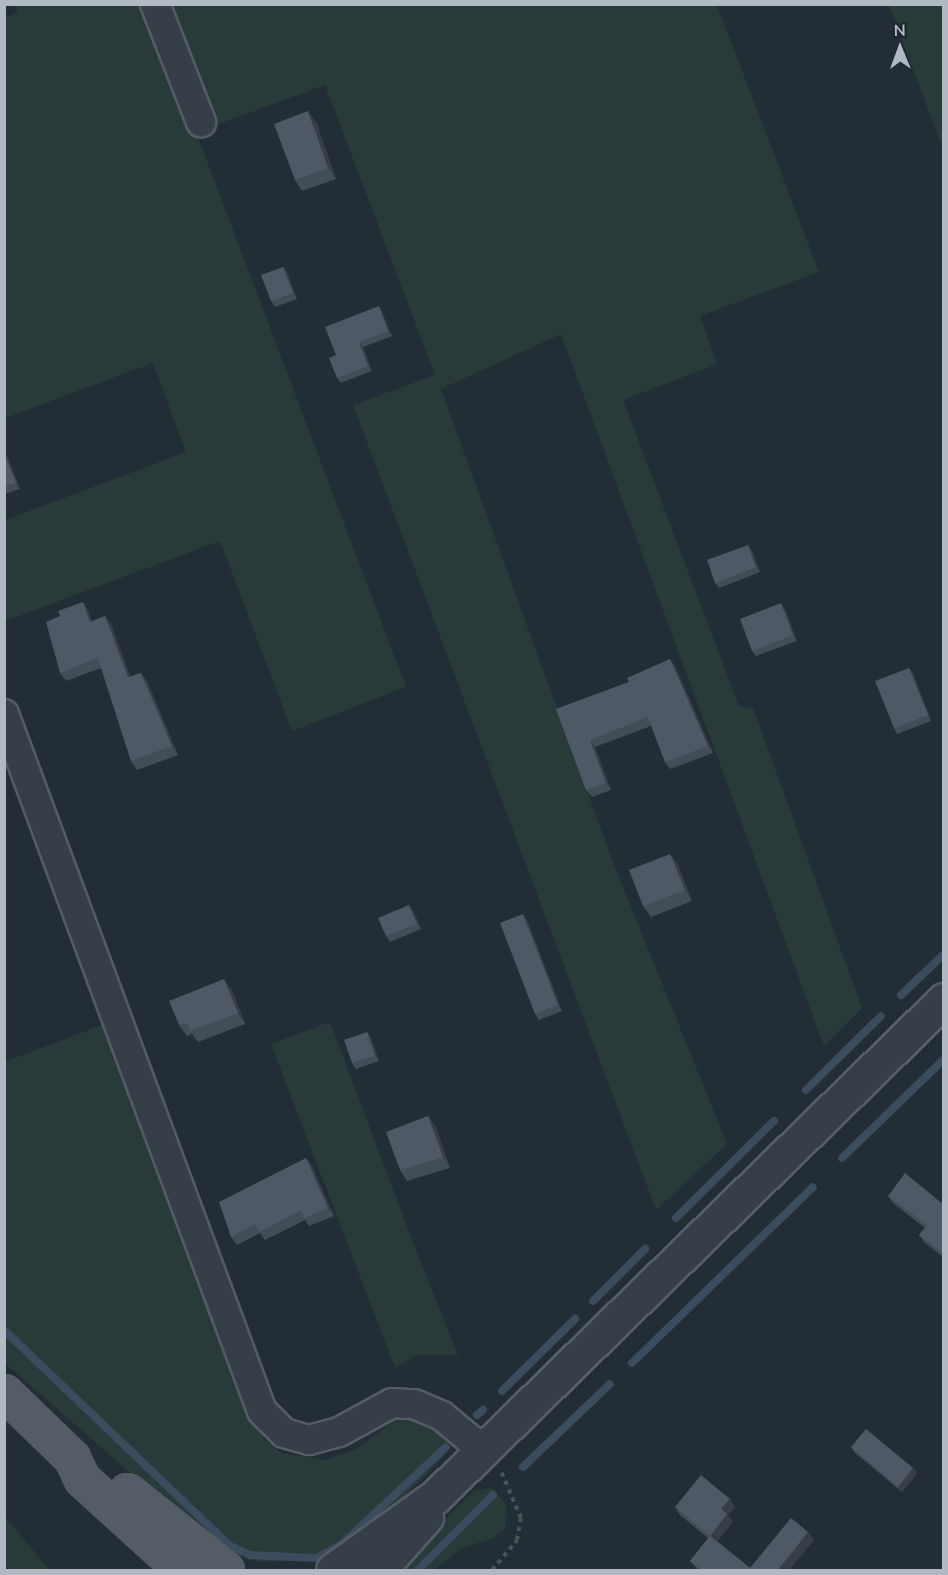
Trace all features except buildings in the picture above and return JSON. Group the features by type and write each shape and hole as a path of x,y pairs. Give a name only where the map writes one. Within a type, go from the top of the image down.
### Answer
{"main road":[{"path":"4,1392 72,1458 82,1479 182,1570"},
{"path":"72,1458 95,1465 226,1570"}],"street":[{"path":"155,4 201,122"},
{"path":"4,714 262,1411 284,1433 309,1440 339,1431 392,1403 414,1404 442,1416 483,1449"},
{"path":"333,1570 436,1496 944,1000"},
{"path":"379,1570 423,1523 436,1496"}],"path":[{"path":"483,1449 509,1483 521,1518 517,1540 492,1570"}],"green space":[{"path":"15,5 148,5 406,687 292,731 220,541 5,621 5,520 186,452 153,363 5,418 4,18 18,13"},
{"path":"165,5 717,5 819,272 700,316 717,364 623,400 739,706 753,708 862,1008 824,1046 561,334 441,389 613,862 727,1144 656,1210 353,405 435,375 325,85 210,127"},
{"path":"889,5 943,5 943,149"},
{"path":"330,1022 458,1355 416,1355 395,1368 271,1044"},
{"path":"107,1023 264,1439 282,1453 325,1460 357,1449 394,1421 414,1415 427,1419 448,1439 444,1456 402,1499 330,1558 258,1562 218,1550 5,1363 4,1062"},
{"path":"492,1488 507,1506 505,1529 492,1539 463,1547 434,1570 395,1570 475,1490"},
{"path":"5,1517 50,1570 5,1570"}],"waterway":[{"path":"901,995 944,954"},
{"path":"806,1090 881,1016"},
{"path":"842,1158 944,1059"},
{"path":"676,1218 774,1121"},
{"path":"632,1363 813,1187"},
{"path":"593,1301 645,1249"},
{"path":"502,1391 575,1319"},
{"path":"4,1330 230,1546 250,1555 317,1558 342,1544 446,1447"},
{"path":"523,1467 610,1384"},
{"path":"477,1415 483,1410"},
{"path":"418,1570 493,1495"}]}
